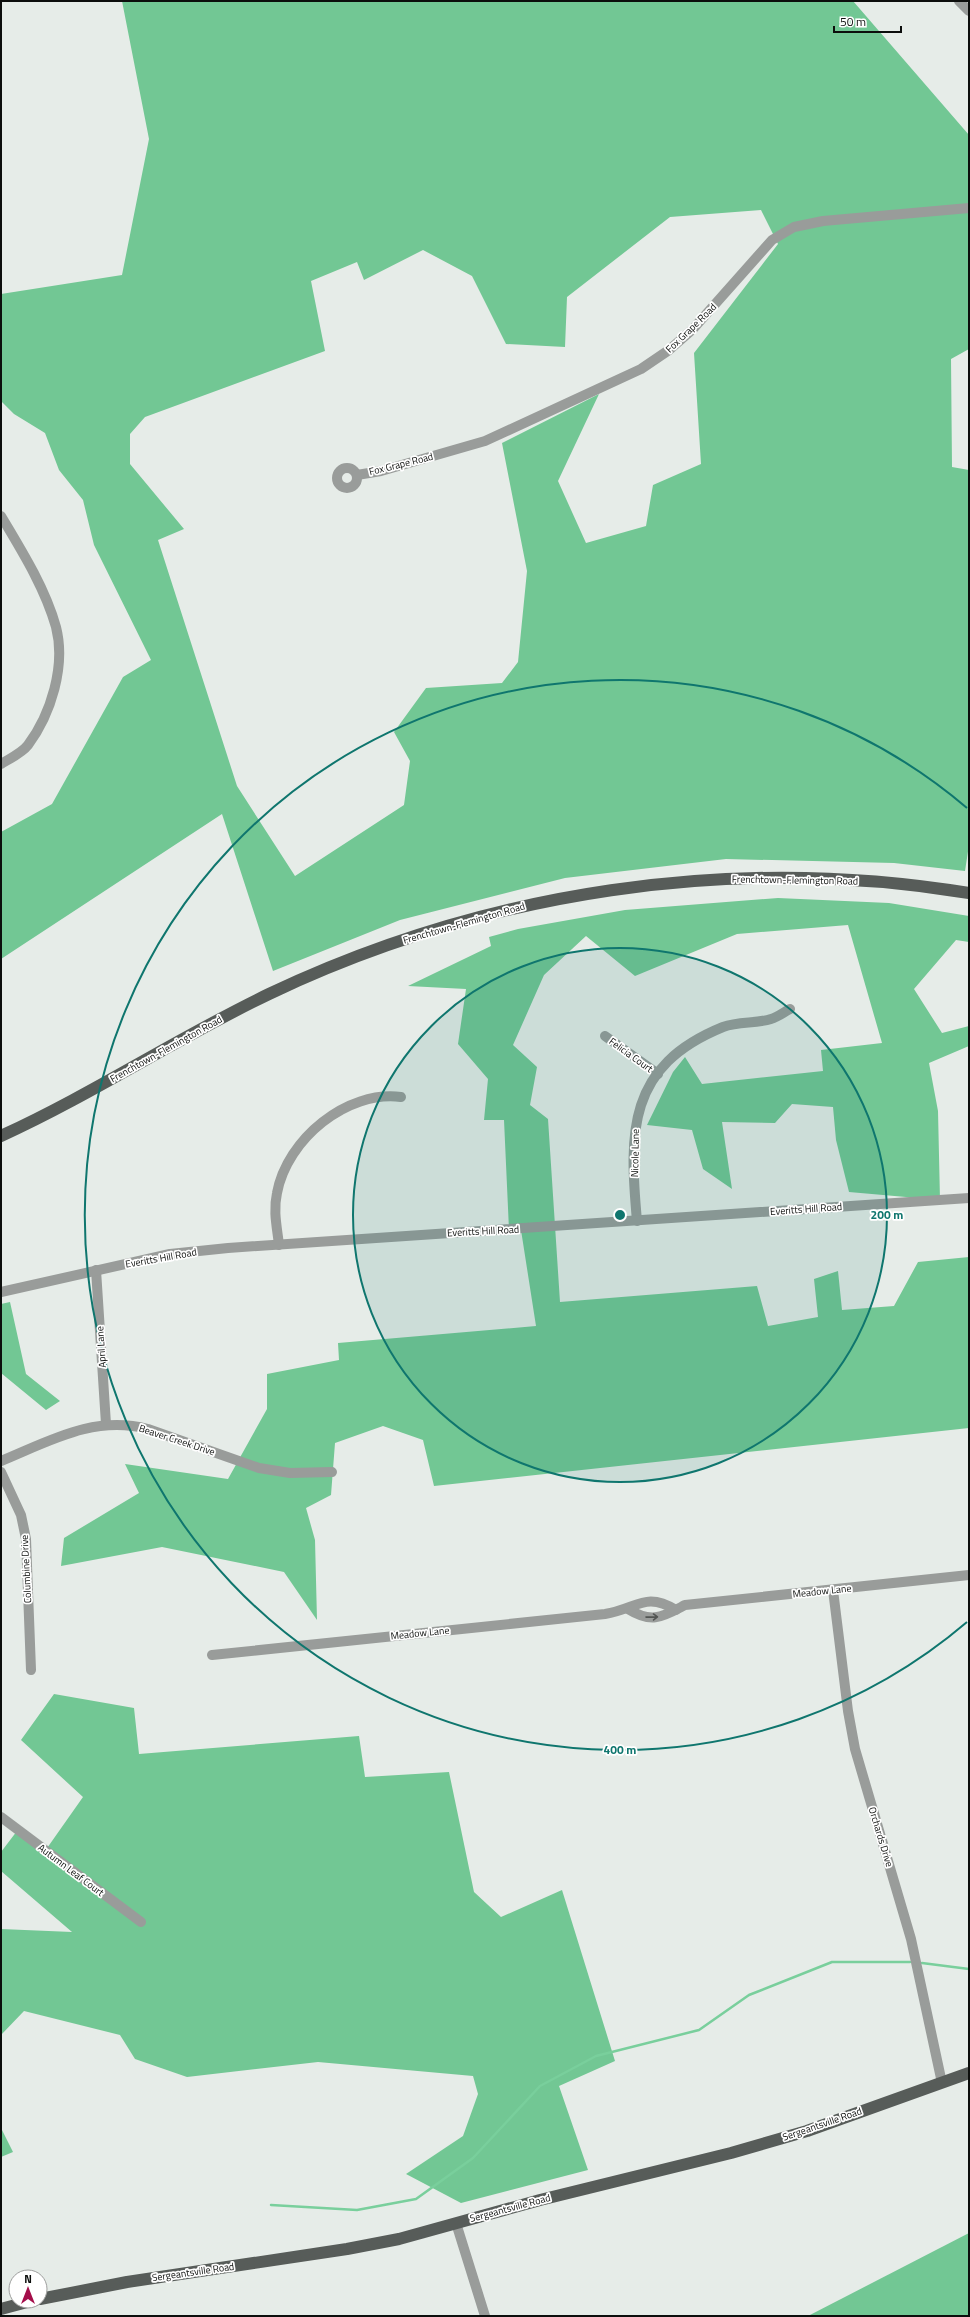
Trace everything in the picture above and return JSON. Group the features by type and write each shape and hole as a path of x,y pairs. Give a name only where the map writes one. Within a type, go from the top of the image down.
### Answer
{"main road":[{"name":"Frenchtown-Flemington Road","path":"1,1136 79,1097 246,1005 293,983 365,953 493,913 585,893 700,880 778,878 827,879 898,884 969,893"},
{"name":"Sergeantsville Road","path":"48,2297 127,2282 347,2249 456,2223 540,2200 733,2153 807,2131 969,2073"}],"street":[{"path":"959,1 969,11"},
{"name":"Fox Grape Road","path":"357,475 381,471 485,441 641,369 685,336 716,304 763,248 788,230 823,221 969,208"},
{"path":"1,516 33,572 56,628 59,669 51,703 28,746 1,764"},
{"name":"Nicole Lane","path":"637,1221 632,1162 636,1120 645,1094 658,1074 679,1053 711,1033 738,1022 770,1019 790,1009"},
{"name":"Felicia Court","path":"605,1036 658,1074"},
{"path":"279,1245 275,1207 277,1192 288,1164 299,1146 321,1124 346,1107 384,1094 401,1097"},
{"name":"Everitts Hill Road","path":"1,1292 170,1254 279,1245 969,1198"},
{"name":"April Lane","path":"96,1270 106,1424"},
{"name":"Beaver Creek Drive","path":"1,1461 76,1430 106,1424 134,1426 148,1429 260,1468 290,1473 332,1472"},
{"name":"Columbine Drive","path":"1,1472 21,1515 26,1539 31,1670"},
{"name":"Meadow Lane","path":"628,1609 649,1619 656,1618 685,1605 969,1575"},
{"name":"Orchards Drive","path":"833,1590 848,1712 855,1749 911,1939 942,2082"},
{"name":"Meadow Lane","path":"212,1655 605,1614 628,1609 646,1601 655,1600 663,1602 676,1610"},
{"name":"Autumn Leaf Court","path":"1,1817 141,1922"},
{"path":"456,2223 484,2316"}],"green space":[{"path":"122,1 853,1 969,135 969,349 951,359 952,467 969,470 969,845 965,871 894,863 726,859 565,878 400,920 273,971 222,814 1,959 1,832 52,804 123,677 151,660 94,545 83,500 59,470 45,433 14,414 1,401 1,294 122,275 149,139","holes":["761,210 778,244 694,353 701,464 653,485 646,526 586,543 558,481 599,394 502,443 527,571 518,662 502,683 426,688 394,732 410,761 404,805 295,876 237,786 158,540 184,529 130,464 130,434 145,417 325,351 311,281 357,262 364,280 423,250 472,276 506,344 565,347 567,297 670,217"]},
{"path":"778,898 889,903 969,916 969,942 956,940 914,989 942,1033 969,1026 969,1046 929,1063 938,1111 940,1200 849,1192 836,1140 833,1107 792,1104 775,1123 722,1122 732,1189 703,1169 692,1130 647,1125 673,1072 685,1057 702,1084 823,1071 821,1050 882,1043 848,925 737,934 635,976 586,936 544,975 513,1045 537,1067 530,1105 548,1119 560,1302 757,1286 768,1326 818,1317 814,1279 838,1271 842,1310 894,1306 918,1262 969,1257 969,1428 434,1486 423,1440 383,1426 335,1443 331,1495 306,1508 315,1540 317,1620 284,1572 162,1547 61,1566 64,1538 139,1493 125,1464 228,1479 267,1409 267,1374 339,1360 338,1343 536,1326 521,1230 509,1230 504,1120 484,1120 488,1079 458,1044 466,989 408,986 491,946 489,937 518,929 625,910"},
{"path":"10,1302 26,1374 60,1401 46,1410 1,1373 1,1304"},
{"path":"54,1694 134,1708 139,1754 359,1736 365,1777 449,1772 474,1892 501,1917 562,1890 615,2061 559,2086 588,2170 461,2203 406,2174 463,2136 478,2094 473,2076 318,2062 187,2077 135,2059 120,2035 24,2011 1,2035 1,1929 72,1932 1,1871 1,1852 17,1831 45,1851 83,1797 21,1740"},
{"path":"1,2128 13,2152 1,2157"},
{"path":"969,2233 969,2316 808,2316"}],"waterway":[{"path":"271,2205 357,2210 416,2199 473,2158 540,2086 596,2056 699,2030 749,1995 832,1962 910,1962"},
{"path":"922,1963 969,1969"}]}
